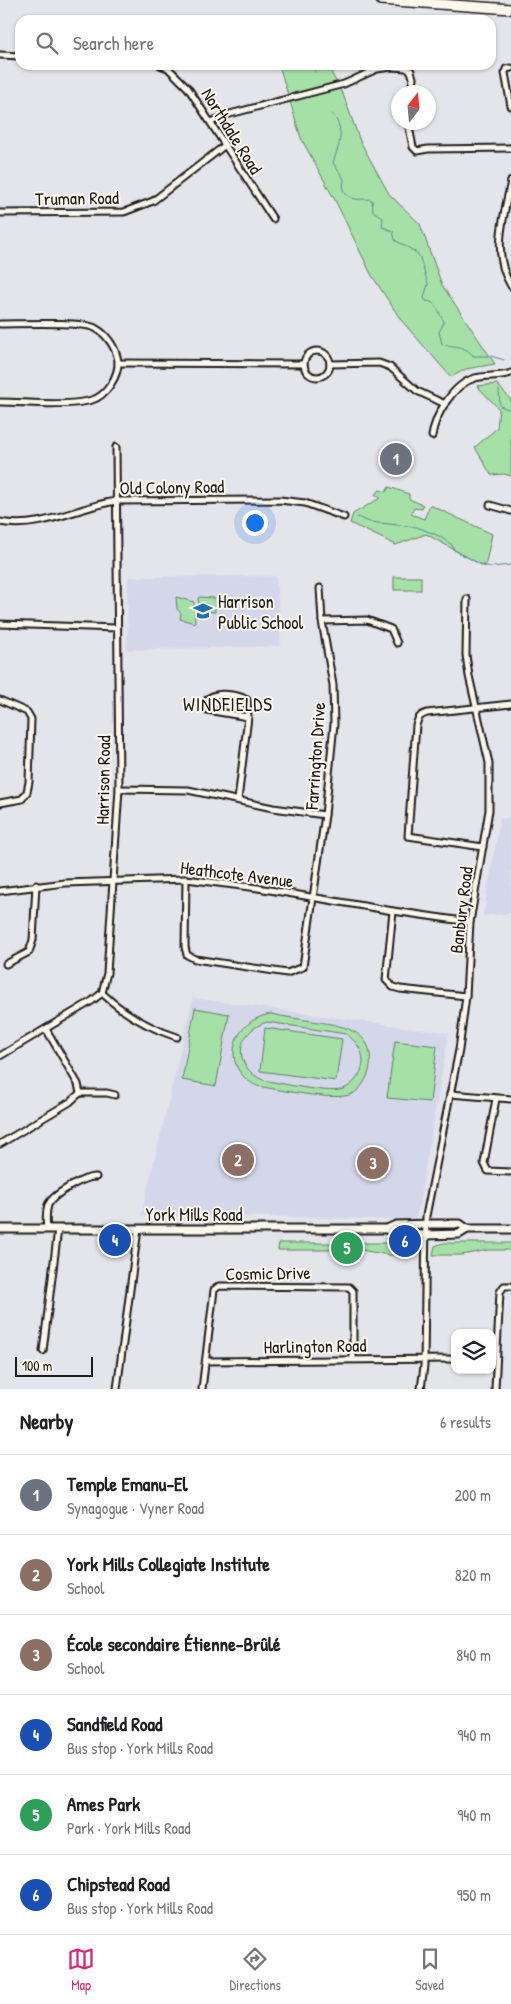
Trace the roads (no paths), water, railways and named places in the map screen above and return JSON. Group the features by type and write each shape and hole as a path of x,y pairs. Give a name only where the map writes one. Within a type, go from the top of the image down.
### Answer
{"highway":[{"path":"380,0 511,7"},
{"path":"474,0 511,7"}],"main road":[{"name":"York Mills Road","path":"387,1230 396,1225 426,1224 460,1224 467,1229"},
{"name":"York Mills Road","path":"0,1229 387,1230 396,1234 426,1235 459,1234 467,1229 511,1229"}],"street":[{"path":"0,56 15,56"},
{"path":"511,68 506,69 505,73 511,106"},
{"name":"Northdale Road","path":"170,70 188,88 273,219"},
{"path":"211,122 226,115 344,84 375,70"},
{"path":"409,70 412,78 411,85"},
{"path":"410,130 413,147 417,151 428,149 511,148"},
{"name":"Truman Road","path":"0,213 124,212 153,200 224,146"},
{"path":"511,181 499,241 502,265 511,286"},
{"path":"0,324 78,324 94,327 107,337 114,349 118,363 115,376 108,388 93,400 71,402 0,402"},
{"path":"317,351 326,354 330,364 327,372 317,377 310,375 304,364 307,355 317,351"},
{"path":"118,363 304,364"},
{"path":"330,364 380,363 390,367 417,392 445,404"},
{"path":"432,436 435,421 445,404 460,386 474,378 511,373"},
{"name":"Harrison Road","path":"102,993 107,973 119,789 116,447"},
{"name":"Old Colony Road","path":"0,522 39,522 56,519 92,506 116,501 280,500 305,503 344,517"},
{"path":"490,505 511,511"},
{"name":"Farrington Drive","path":"186,880 185,947 187,954 195,959 287,973 303,967 325,815 334,724 333,685 322,621 320,588"},
{"name":"Banbury Road","path":"421,1389 424,1359 426,1224 430,1190 450,1094 466,996 470,922 489,810 489,763 469,676 466,654 467,599"},
{"path":"322,621 367,620 391,629 397,643"},
{"path":"0,624 117,628"},
{"path":"238,800 248,717 248,700 242,696 218,695 208,697 204,703 204,708 207,710 248,717"},
{"path":"0,700 27,712 31,719 27,792 22,799 0,803"},
{"path":"483,847 408,836 418,719 427,713 511,704"},
{"path":"119,789 188,790 273,808 325,815"},
{"name":"Heathcote Avenue","path":"0,891 112,880 186,880 258,888 470,922"},
{"path":"6,964 28,952 33,940 36,886"},
{"path":"393,911 386,980 393,987 400,989 466,996"},
{"path":"0,1056 92,1001 102,993 116,1006 158,1031 177,1037"},
{"path":"46,1028 78,1084 80,1093"},
{"path":"0,1144 70,1102 80,1093 107,1093 115,1095"},
{"path":"450,1094 511,1099"},
{"path":"496,1099 484,1163 488,1171 511,1172"},
{"path":"47,1229 47,1210 51,1200 87,1177 96,1177"},
{"path":"43,1351 58,1229"},
{"path":"117,1389 138,1229"},
{"name":"Cosmic Drive","path":"202,1389 213,1295 214,1290 219,1286 349,1286 353,1291 353,1359"},
{"path":"496,1337 500,1292 504,1286 511,1286"},
{"name":"Harlington Road","path":"206,1361 451,1359"},
{"path":"494,1374 495,1389"}],"waterway":[{"path":"332,114 339,126 340,132 339,144 333,163 344,179 343,191 354,199 372,200 373,211 383,218 382,227 393,231 395,240 417,253 428,284 424,298 426,301 433,303 444,322 439,332 442,344 463,348 473,356 491,356 504,360"},
{"path":"499,390 500,406 511,410"},
{"path":"357,517 370,522 417,527 439,536 452,545 454,550 480,564 491,567 511,565"}],"place":[{"name":"Temple Emanu-El","path":"396,459"},
{"name":"Harrison Public School","path":"203,611"},
{"name":"York Mills Collegiate Institute","path":"238,1160"},
{"name":"École secondaire Étienne-Brûlé","path":"373,1163"},
{"name":"Sandfield Road","path":"115,1240"},
{"name":"Chipstead Road","path":"405,1241"},
{"name":"Ames Park","path":"347,1248"}],"district":[{"name":"WINDFIELDS","path":"228,704"}]}
